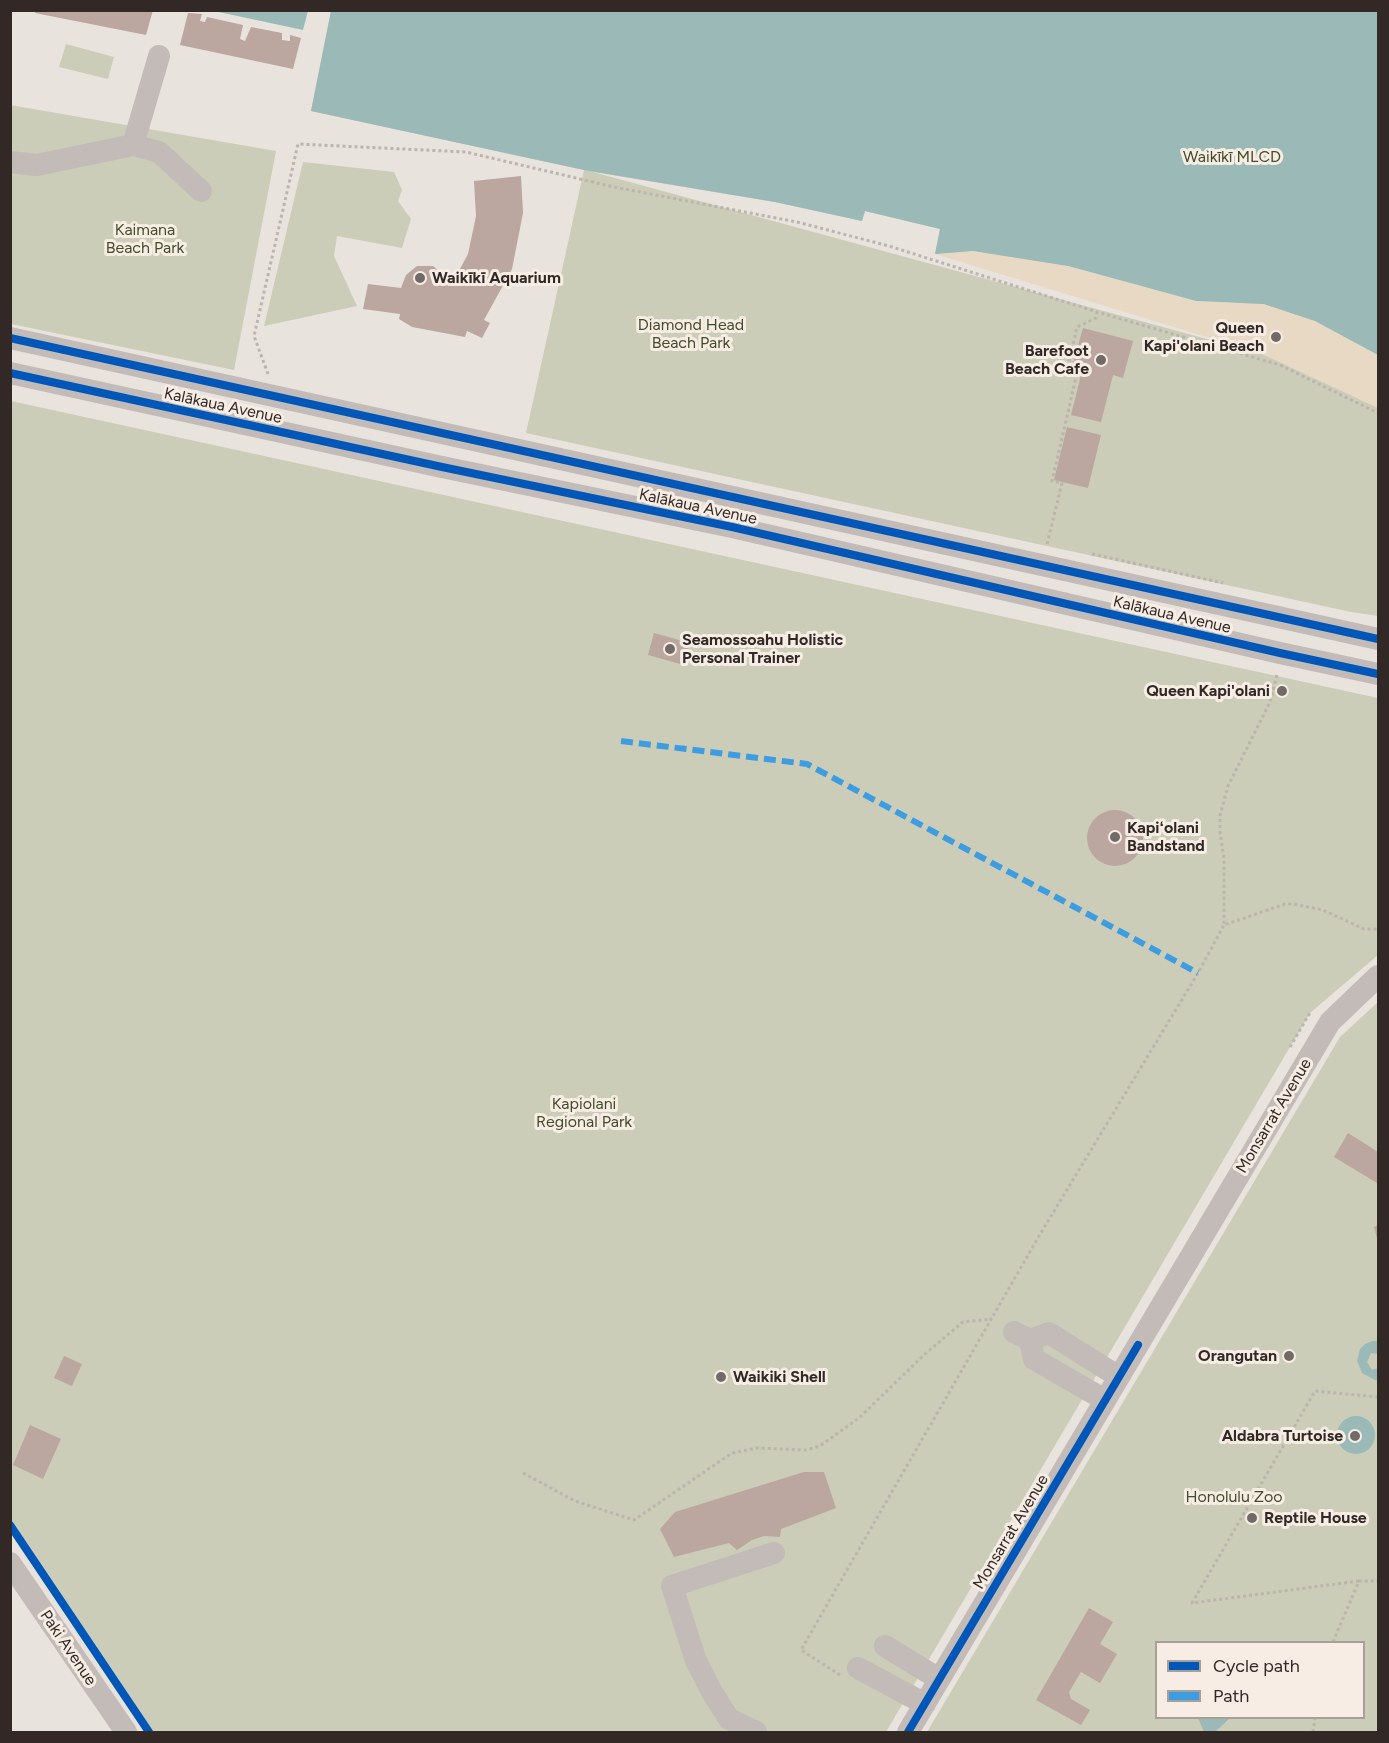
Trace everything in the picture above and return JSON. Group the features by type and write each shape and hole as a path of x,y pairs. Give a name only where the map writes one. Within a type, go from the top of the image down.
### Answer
{"street":[{"path":"133,145 159,56"},
{"path":"10,162 37,165 133,145 159,152 201,191"},
{"name":"Kalākaua Avenue","path":"10,338 1378,639"},
{"name":"Kalākaua Avenue","path":"10,374 732,527 1278,664 1378,674"},
{"path":"442,467 448,434"},
{"path":"820,548 828,518"},
{"path":"1278,664 1287,618"},
{"name":"Monsarrat Avenue","path":"908,1732 1330,1022 1378,976"},
{"path":"1105,1400 1034,1359 1022,1336 1049,1333 1119,1377"},
{"path":"756,1732 729,1719 712,1692 696,1661 672,1586 774,1553"},
{"name":"Paki Avenue","path":"10,1563 126,1732"},
{"path":"885,1646 939,1679"},
{"path":"849,1671 925,1704"}],"path":[{"path":"278,376 267,373 254,336 298,144 466,152 614,187 796,222 890,246 1097,312 1280,365 1378,413"},
{"path":"1047,544 1062,483 1052,481 1078,369 1068,367 1077,327 1096,318 1097,312"},
{"path":"1091,554 1223,583"},
{"path":"849,1671 801,1650 1039,1236 1198,973 1224,925 1224,859 1220,815 1228,786 1270,702 1278,664"},
{"path":"1224,925 1285,904 1293,904 1323,910 1364,929 1378,929"},
{"path":"524,1473 575,1501 634,1520 732,1453 757,1448 806,1450 820,1446 859,1418 926,1353 963,1322 992,1319"},
{"path":"1378,1397 1315,1391 1192,1603 1359,1581 1378,1581"},
{"path":"1333,1641 1359,1581"}],"green space":[{"name":"Diamond Head Beach Park","path":"331,11 1378,11 1378,355 1315,321 1068,266 973,251 935,254 940,229 865,211 862,221 775,202 593,172 1262,354 1378,399 1378,616 526,433 584,170 311,111"},
{"path":"66,44 114,57 108,79 59,67"},
{"name":"Kaimana Beach Park","path":"10,105 276,151 234,370 11,324"},
{"path":"303,162 394,172 402,190 398,201 411,219 402,248 337,236 334,256 357,306 264,326"},
{"name":"Kapiolani Regional Park","path":"11,401 1378,698 1378,955 1310,1013 886,1732 149,1732 11,1526"},
{"name":"Honolulu Zoo","path":"1378,1002 1378,1732 927,1732 1340,1037"}],"sand":[{"name":"Queen Kapi'olani Beach","path":"973,251 1067,266 1196,301 1264,304 1315,321 1378,355 1378,408 1262,354 935,254"}],"water":[{"path":"214,11 308,11 303,30"},
{"name":"Waikīkī MLCD","path":"331,11 1378,11 1378,355 1315,321 1264,304 1196,301 1068,266 973,251 935,254 940,229 865,211 862,221 775,202 584,170 311,111"},
{"path":"1373,1341 1378,1341 1378,1354 1371,1353 1367,1362 1372,1370 1378,1368 1378,1380 1362,1373 1357,1361 1360,1349"},
{"path":"1356,1416 1363,1417 1369,1422 1374,1428 1374,1442 1369,1448 1363,1453 1356,1454 1349,1453 1343,1448 1338,1442 1337,1435 1338,1428 1343,1422 1349,1417"},
{"path":"1198,1719 1229,1719 1215,1732 1204,1732"}],"building":[{"path":"36,10 153,10 146,35 35,13"},
{"path":"188,13 202,14 200,21 205,22 207,17 243,25 240,39 245,41 251,27 282,33 282,40 290,41 290,35 301,38 293,69 180,45"},
{"path":"521,176 523,213 512,269 484,320 490,323 482,338 467,331 465,337 412,327 399,319 400,314 363,309 368,284 401,288 406,275 417,266 433,266 453,282 468,254 476,216 474,181"},
{"path":"1083,328 1133,341 1123,378 1113,375 1101,422 1071,415 1083,367 1073,364"},
{"path":"1067,427 1101,435 1088,488 1054,480"},
{"path":"654,633 690,643 684,665 648,655"},
{"name":"Kapiʻolani Bandstand","path":"1110,810 1120,810 1135,818 1141,827 1143,838 1141,849 1135,858 1120,866 1110,866 1099,861 1092,854 1087,843 1087,833 1092,822 1099,815"},
{"path":"1348,1133 1378,1152 1377,1183 1334,1157"},
{"path":"1378,1225 1378,1242 1374,1227"},
{"path":"64,1356 82,1364 72,1386 54,1378"},
{"path":"30,1425 61,1439 43,1479 13,1465"},
{"path":"804,1472 824,1472 836,1508 781,1529 780,1537 764,1536 752,1540 737,1550 729,1543 674,1557 660,1529 675,1512"},
{"path":"1089,1608 1113,1622 1100,1644 1117,1654 1100,1683 1081,1672 1069,1692 1071,1699 1090,1710 1081,1725 1036,1700"}],"marked path":[{"path":"621,741 807,764 1198,973"}],"cycle path":[{"path":"10,338 1378,639"},
{"path":"10,373 442,467 732,527 1378,674"},
{"path":"908,1732 1138,1345"},
{"path":"10,1525 149,1732"}],"place":[{"name":"Waikīkī Aquarium","path":"420,278"},
{"name":"Queen Kapi'olani Beach","path":"1276,337"},
{"name":"Barefoot Beach Cafe","path":"1101,360"},
{"name":"Seamossoahu Holistic Personal Trainer","path":"670,649"},
{"name":"Queen Kapi'olani","path":"1282,691"},
{"name":"Kapiʻolani Bandstand","path":"1115,837"},
{"name":"Orangutan","path":"1289,1356"},
{"name":"Waikiki Shell","path":"721,1377"},
{"name":"Aldabra Turtoise","path":"1355,1436"},
{"name":"Reptile House","path":"1252,1518"}]}
